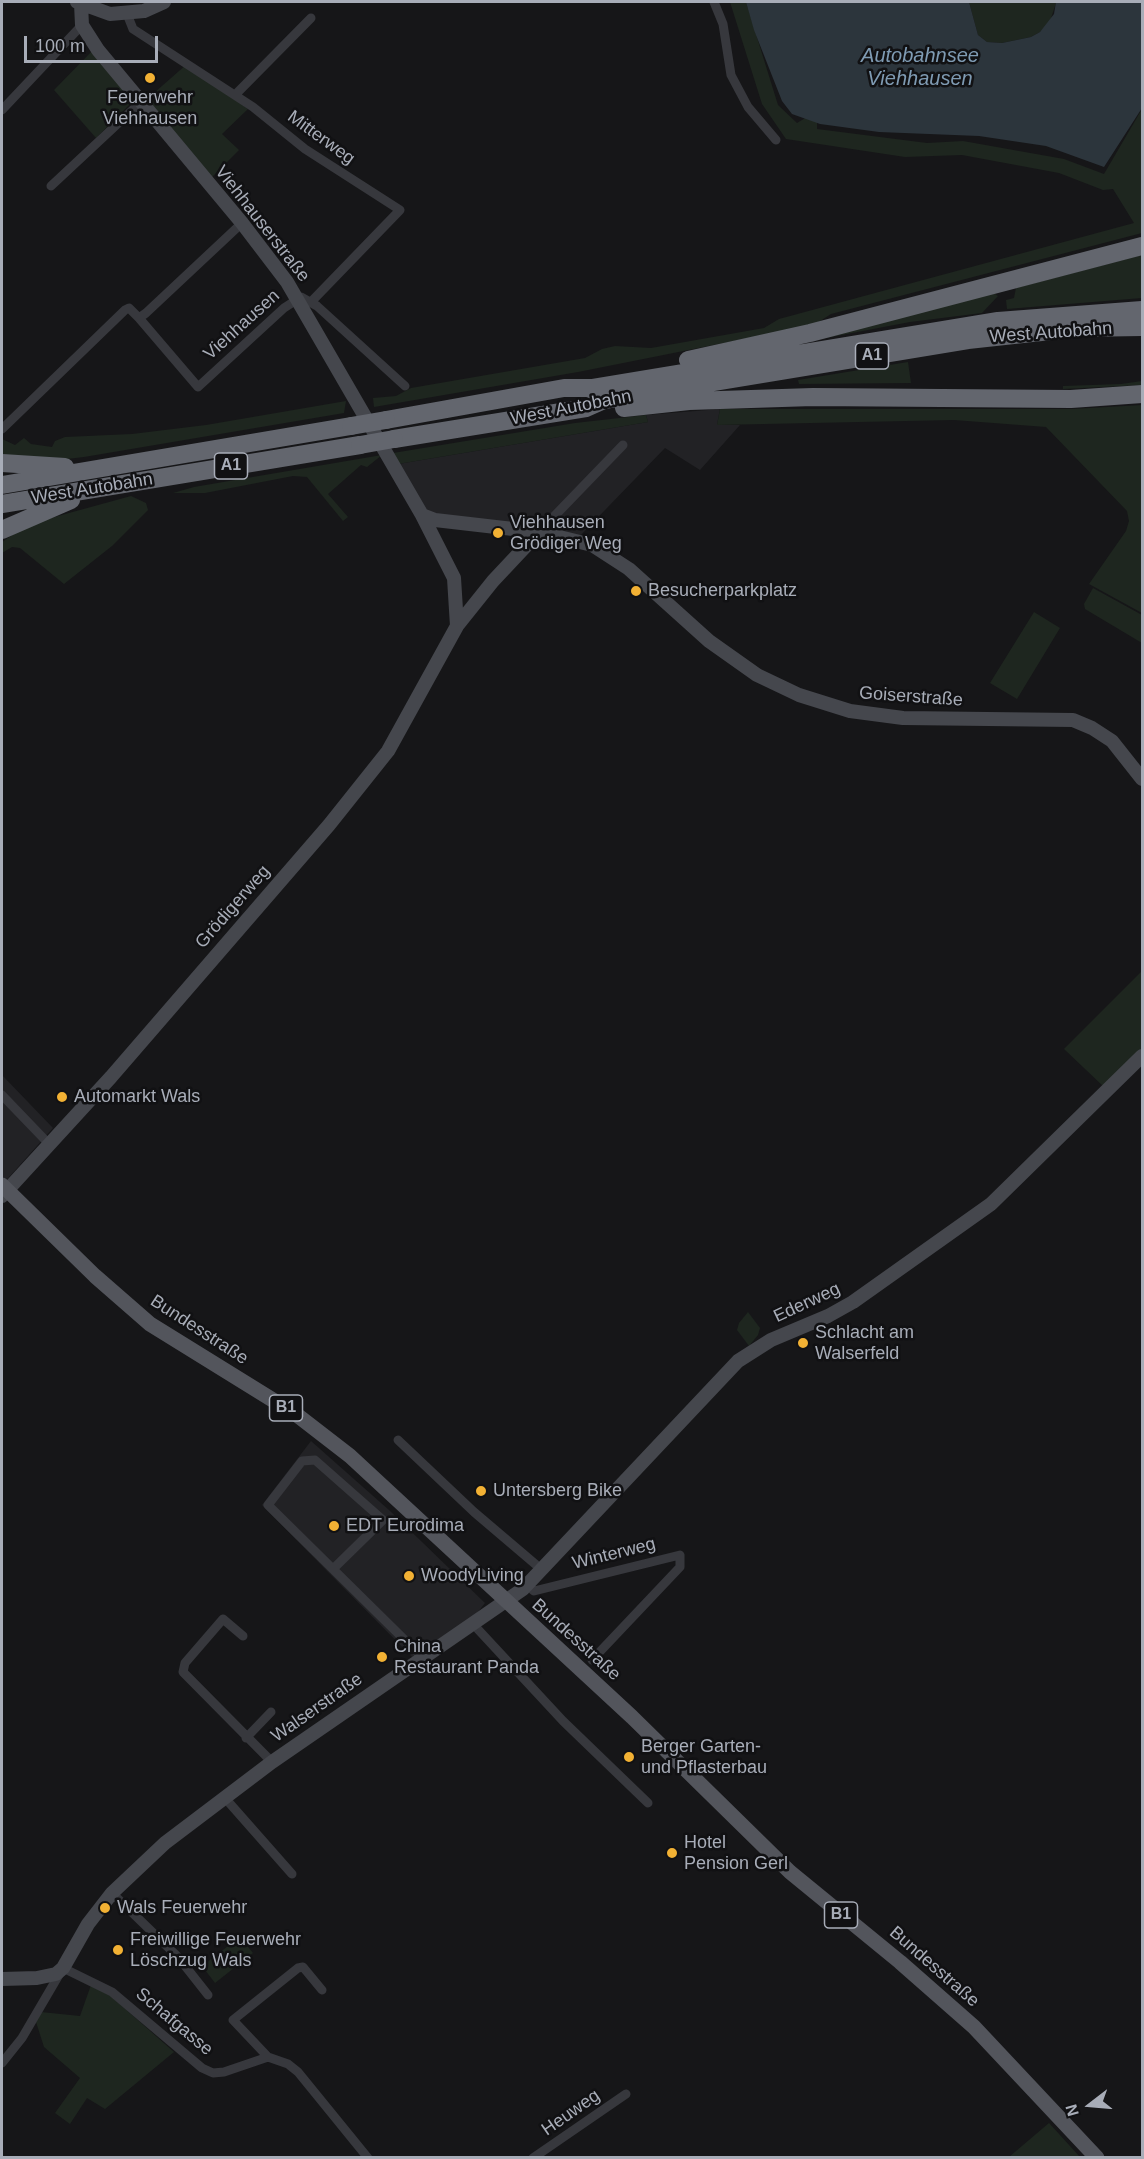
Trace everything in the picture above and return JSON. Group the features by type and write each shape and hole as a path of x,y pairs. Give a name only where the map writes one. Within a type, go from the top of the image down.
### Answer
{"highway":[{"path":"564,388 591,379 810,333 1143,246"},
{"name":"West Autobahn","path":"2,485 564,388 593,388 998,321 1143,310"},
{"name":"West Autobahn","path":"2,504 586,408 616,398 968,340 1078,328 1143,327"},
{"path":"586,408 606,410 689,401 813,397 1071,399 1143,394"},
{"path":"2,463 100,468"},
{"path":"2,531 28,517 102,487"}],"main road":[{"name":"Bundesstraße","path":"3,1191 94,1276 150,1324 297,1415 350,1456 632,1717 790,1872 900,1962 974,2028 1097,2157"}],"street":[{"path":"79,3 110,14 127,14 144,11 164,2"},
{"path":"714,2 723,24 731,75 748,107 776,140"},
{"name":"Viehhauserstraße","path":"79,3 82,25 98,50 242,223 297,298 422,515"},
{"name":"Mitterweg","path":"127,14 133,29 235,95 305,150 400,210 311,302"},
{"path":"235,95 310,18"},
{"path":"2,110 82,25"},
{"path":"51,186 141,102"},
{"path":"2,429 125,310 129,308 139,318 242,223"},
{"name":"Viehhausen","path":"139,318 198,387 297,298 311,302 405,386"},
{"path":"539,532 623,445"},
{"path":"422,515 454,578 458,626"},
{"name":"Goiserstraße","path":"422,515 435,520 539,532 568,538 602,550 629,569 709,641 757,675 799,695 850,711 903,718 1073,720 1092,728 1112,741 1143,779"},
{"name":"Grödigerweg","path":"3,1191 49,1144 329,825 388,751 458,626 493,580 539,532"},
{"name":"Ederweg","path":"504,1600 527,1586 738,1361 771,1340 828,1316 853,1302 990,1204 1143,1056"},
{"path":"2,1095 49,1144"},
{"path":"398,1440 474,1512 541,1569"},
{"path":"333,1569 383,1520 315,1460 302,1461 268,1505 423,1658"},
{"name":"Winterweg","path":"527,1586 534,1591 680,1555 680,1567 592,1660"},
{"name":"Walserstraße","path":"63,1968 88,1924 112,1893 165,1844 272,1762 473,1624 504,1600"},
{"name":"Walserstraße","path":"243,1636 223,1618 185,1663 183,1672 272,1762"},
{"path":"473,1624 563,1721 648,1803"},
{"name":"Walserstraße","path":"246,1738 272,1712"},
{"path":"225,1798 292,1874"},
{"path":"112,1893 178,1957 208,1995"},
{"path":"322,1990 303,1967 298,1968 233,2020 268,2057 298,2072 368,2157"},
{"path":"2,1979 48,1977 63,1968"},
{"path":"2,2064 22,2038 63,1968"},
{"name":"Schafgasse","path":"63,1968 112,1992 202,2068 213,2073 224,2072 268,2057"},
{"name":"Heuweg","path":"533,2157 626,2094"}],"shaded area":[{"path":"730,2 746,2 778,105 797,123 812,114 817,121 817,129 927,143 963,141 1064,159 1104,174 1142,109 1142,233 831,314 814,325 578,372 374,407 373,398 396,396 411,388 585,358 602,349 615,346 651,348 764,328 779,319 1134,223 1113,189 1103,190 1059,173 962,155 905,157 786,139 762,104"},
{"path":"969,2 1056,3 1049,24 1040,32 1031,37 1002,43 987,42 978,35"},
{"path":"93,50 133,101 96,138 54,90"},
{"path":"187,64 248,109 222,134 239,150 210,179 146,100"},
{"path":"1142,255 1142,298 1007,309 1006,300 1014,298 1016,288"},
{"path":"992,292 998,296 982,313 910,322 810,341"},
{"path":"908,362 911,383 799,384 798,380"},
{"path":"1142,381 1142,385 1063,389 1063,386"},
{"path":"346,401 344,413 84,457 50,461 2,456 2,439 15,445 24,438 31,444 52,447 55,441 65,437 132,434 206,425"},
{"path":"1142,405 1142,613 1089,584 1126,531 1129,521 1127,511 1046,427 954,420 717,425 720,409 1072,409"},
{"path":"720,409 717,425 740,425 700,470 665,448 577,539 436,518 421,507 398,464 648,422 646,415"},
{"path":"646,415 648,422 398,464 393,453 575,423"},
{"path":"382,455 367,467 361,465 328,494 348,517 343,521 307,477 293,476 205,493 173,493 194,487"},
{"path":"131,496 146,503 148,510 112,546 64,584 20,548 12,547 2,553 2,542 29,524"},
{"path":"1093,588 1142,615 1142,643 1085,609 1084,604"},
{"path":"1034,612 1060,628 1017,699 990,683"},
{"path":"1142,971 1142,1050 1104,1087 1064,1049"},
{"path":"2,1075 53,1128 2,1185"},
{"path":"748,1312 760,1328 758,1335 749,1346 737,1330 739,1323"},
{"path":"311,1441 389,1510 485,1603 474,1617 414,1659 262,1505"},
{"path":"240,1937 253,1953 215,1983 202,1966"},
{"path":"91,1985 106,1992 174,2052 105,2109 87,2098 70,2124 55,2113 80,2078 44,2047 36,2022 41,2012 80,2016"},
{"path":"1049,2123 1080,2157 1009,2157"}],"water":[{"name":"Autobahnsee Viehhausen","path":"746,2 969,2 978,35 987,42 1002,43 1031,37 1040,32 1054,14 1056,2 1142,2 1142,108 1104,167 1046,146 979,136 879,132 820,124 792,114 782,101 754,30"}],"place":[{"name":"Feuerwehr Viehhausen","path":"150,78"},
{"name":"Viehhausen Grödiger Weg","path":"498,533"},
{"name":"Besucherparkplatz","path":"636,591"},
{"name":"Automarkt Wals","path":"62,1097"},
{"name":"Schlacht am Walserfeld","path":"803,1343"},
{"name":"Untersberg Bike","path":"481,1491"},
{"name":"EDT Eurodima","path":"334,1526"},
{"name":"WoodyLiving","path":"409,1576"},
{"name":"China Restaurant Panda","path":"382,1657"},
{"name":"Berger Garten- und Pflasterbau","path":"629,1757"},
{"name":"Hotel Pension Gerl","path":"672,1853"},
{"name":"Wals Feuerwehr","path":"105,1908"},
{"name":"Freiwillige Feuerwehr Löschzug Wals","path":"118,1950"}]}
